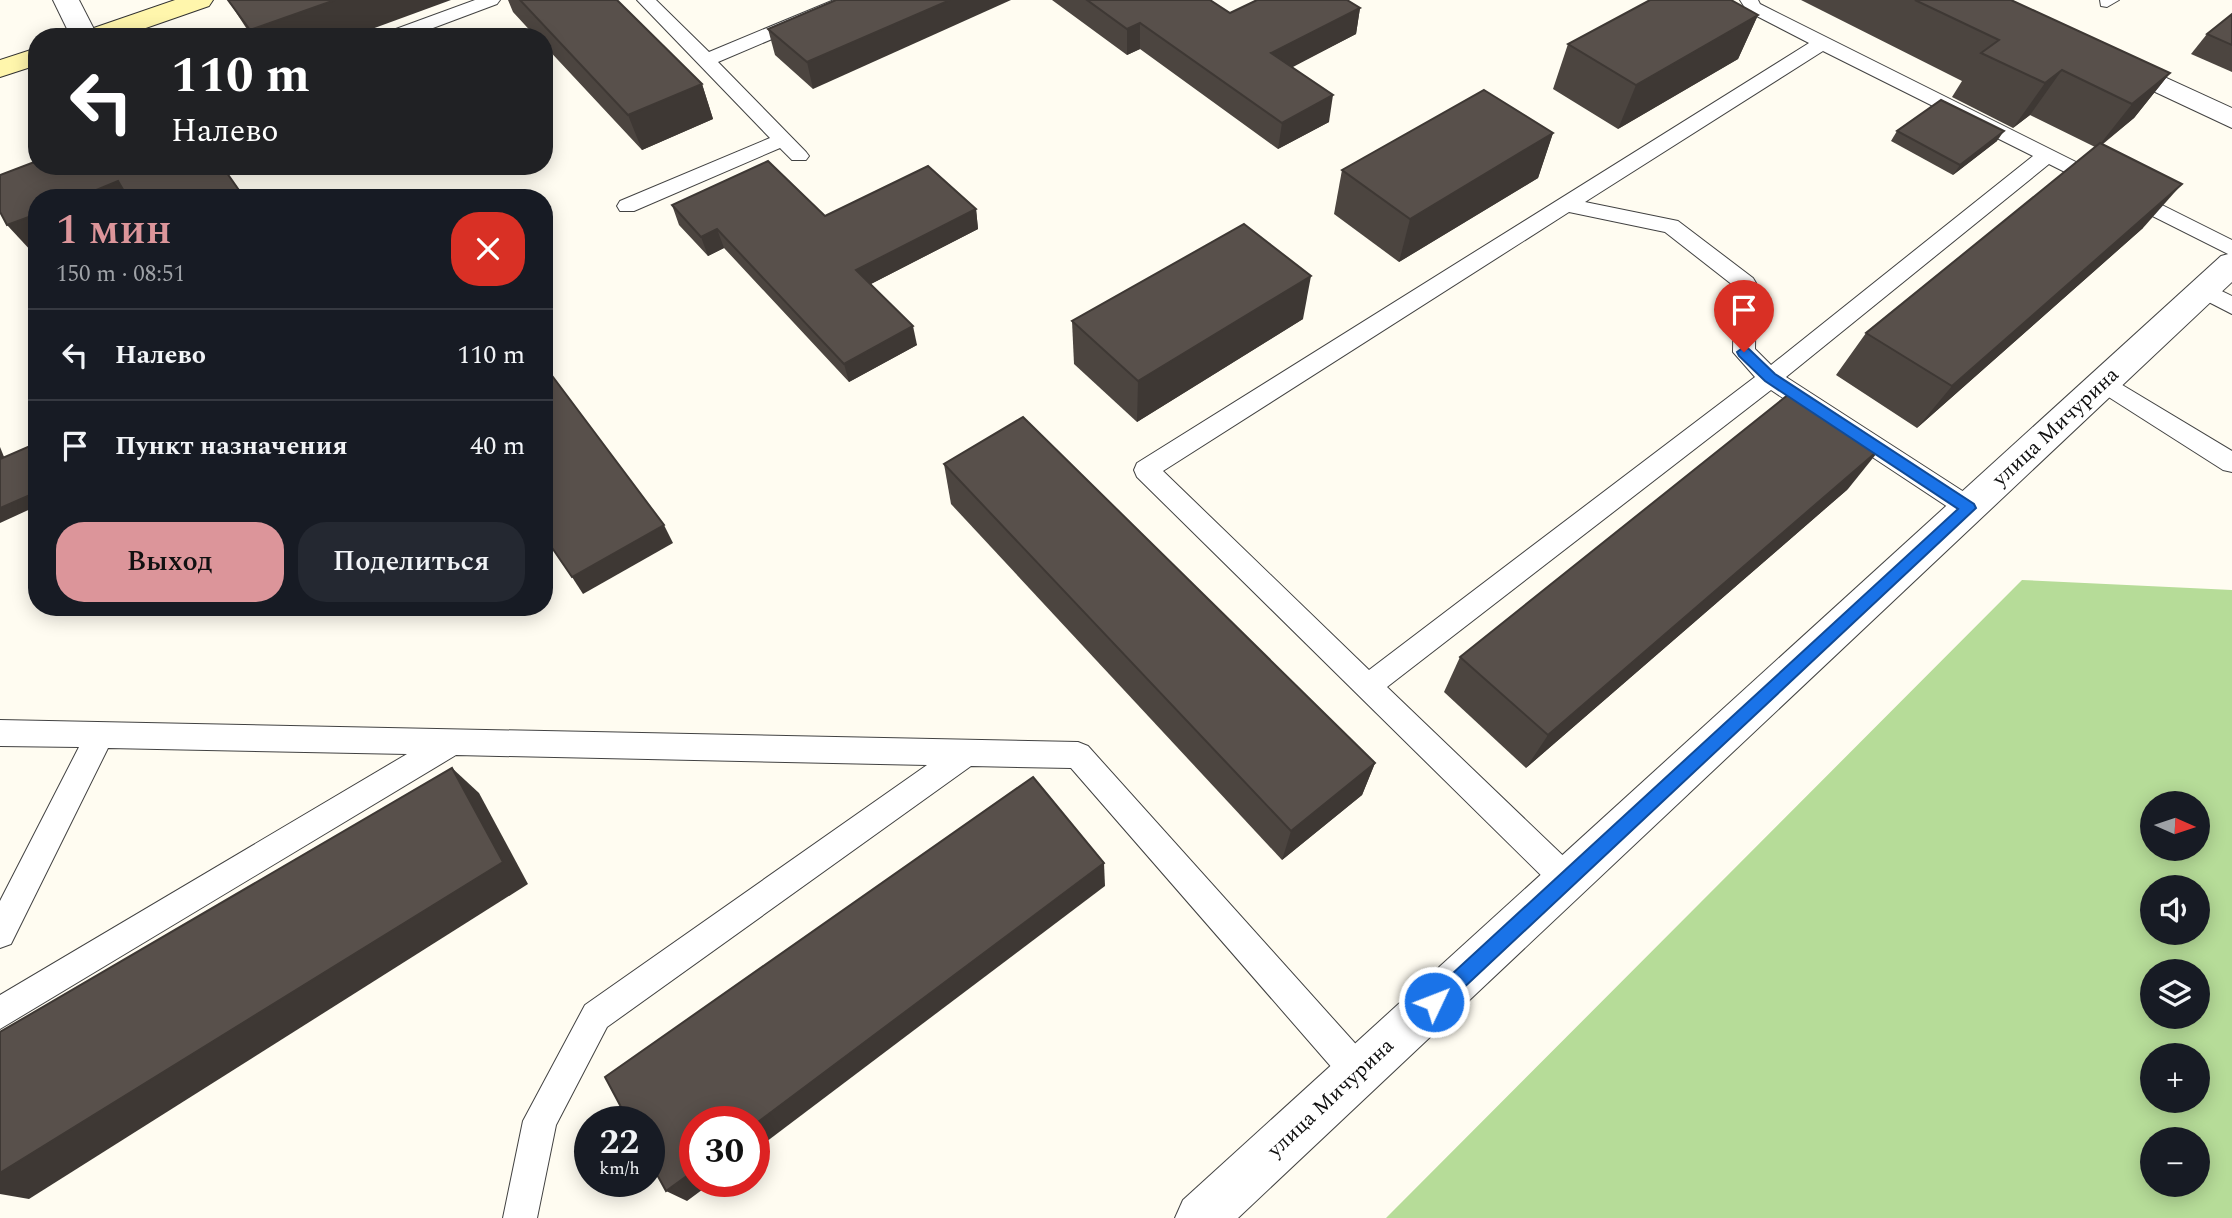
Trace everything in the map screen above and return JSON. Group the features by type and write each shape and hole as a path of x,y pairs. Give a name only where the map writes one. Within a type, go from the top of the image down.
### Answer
{"street":[{"path":"66,0 80,28"},
{"path":"120,28 200,0"},
{"path":"2097,54 2232,119"},
{"path":"0,69 28,59"},
{"name":"улица Мичурина","path":"1201,1218 2104,383 2222,287"}],"lane":[{"path":"415,28 491,0"},
{"path":"646,0 799,156"},
{"path":"706,60 849,0"},
{"path":"1749,0 1753,7 1822,43 2232,249"},
{"path":"1567,880 1146,470 1822,43"},
{"path":"627,206 783,140"},
{"path":"1367,687 1770,378 2047,155"},
{"path":"1566,205 1671,226 1745,283 1744,352 1770,378 1969,508"},
{"path":"2104,383 2232,463"},
{"path":"0,733 1078,755 1359,1073"},
{"path":"0,933 100,735"},
{"path":"0,1013 449,744"},
{"path":"520,1218 540,1121 596,1016 966,753"}],"green space":[{"path":"2022,580 2232,590 2232,1218 1386,1218"}],"building":[{"path":"228,0 335,0 256,28 249,28"},
{"path":"520,0 617,0 702,84 628,115 553,35 553,28 546,28"},
{"path":"836,0 950,0 807,62 768,29"},
{"path":"1087,0 1210,0 1230,13 1257,0 1347,0 1360,8 1271,53 1333,95 1282,123 1140,23 1127,29"},
{"path":"1650,0 1731,0 1758,15 1636,85 1568,44"},
{"path":"1915,0 2011,0 2170,73 2132,104 2062,70 2045,83 1981,53 1999,40"},
{"path":"2232,14 2232,45 2207,34"},
{"path":"1484,90 1553,133 1410,219 1342,170"},
{"path":"1941,100 2004,131 1960,165 1897,131"},
{"path":"2100,143 2182,184 1952,386 1866,333"},
{"path":"768,161 825,216 928,166 976,209 856,270 913,326 844,364 717,229 701,237 672,205"},
{"path":"28,164 28,175 228,175 238,189 123,189 118,181 99,189 28,189 28,217 7,225 0,212 0,175"},
{"path":"1244,224 1311,276 1138,381 1072,321"},
{"path":"553,377 664,525 572,577 553,549"},
{"path":"1794,390 1881,448 1548,735 1460,657"},
{"path":"1023,417 1375,763 1291,831 944,464"},
{"path":"28,447 28,496 0,508 0,459"},
{"path":"452,768 503,862 0,1173 0,1032"},
{"path":"1033,777 1104,863 770,1113 770,1106 679,1106 679,1182 666,1191 665,1106 620,1106 605,1077"}],"route":[{"path":"1434,1002 1969,508 1770,378 1744,352"}]}
